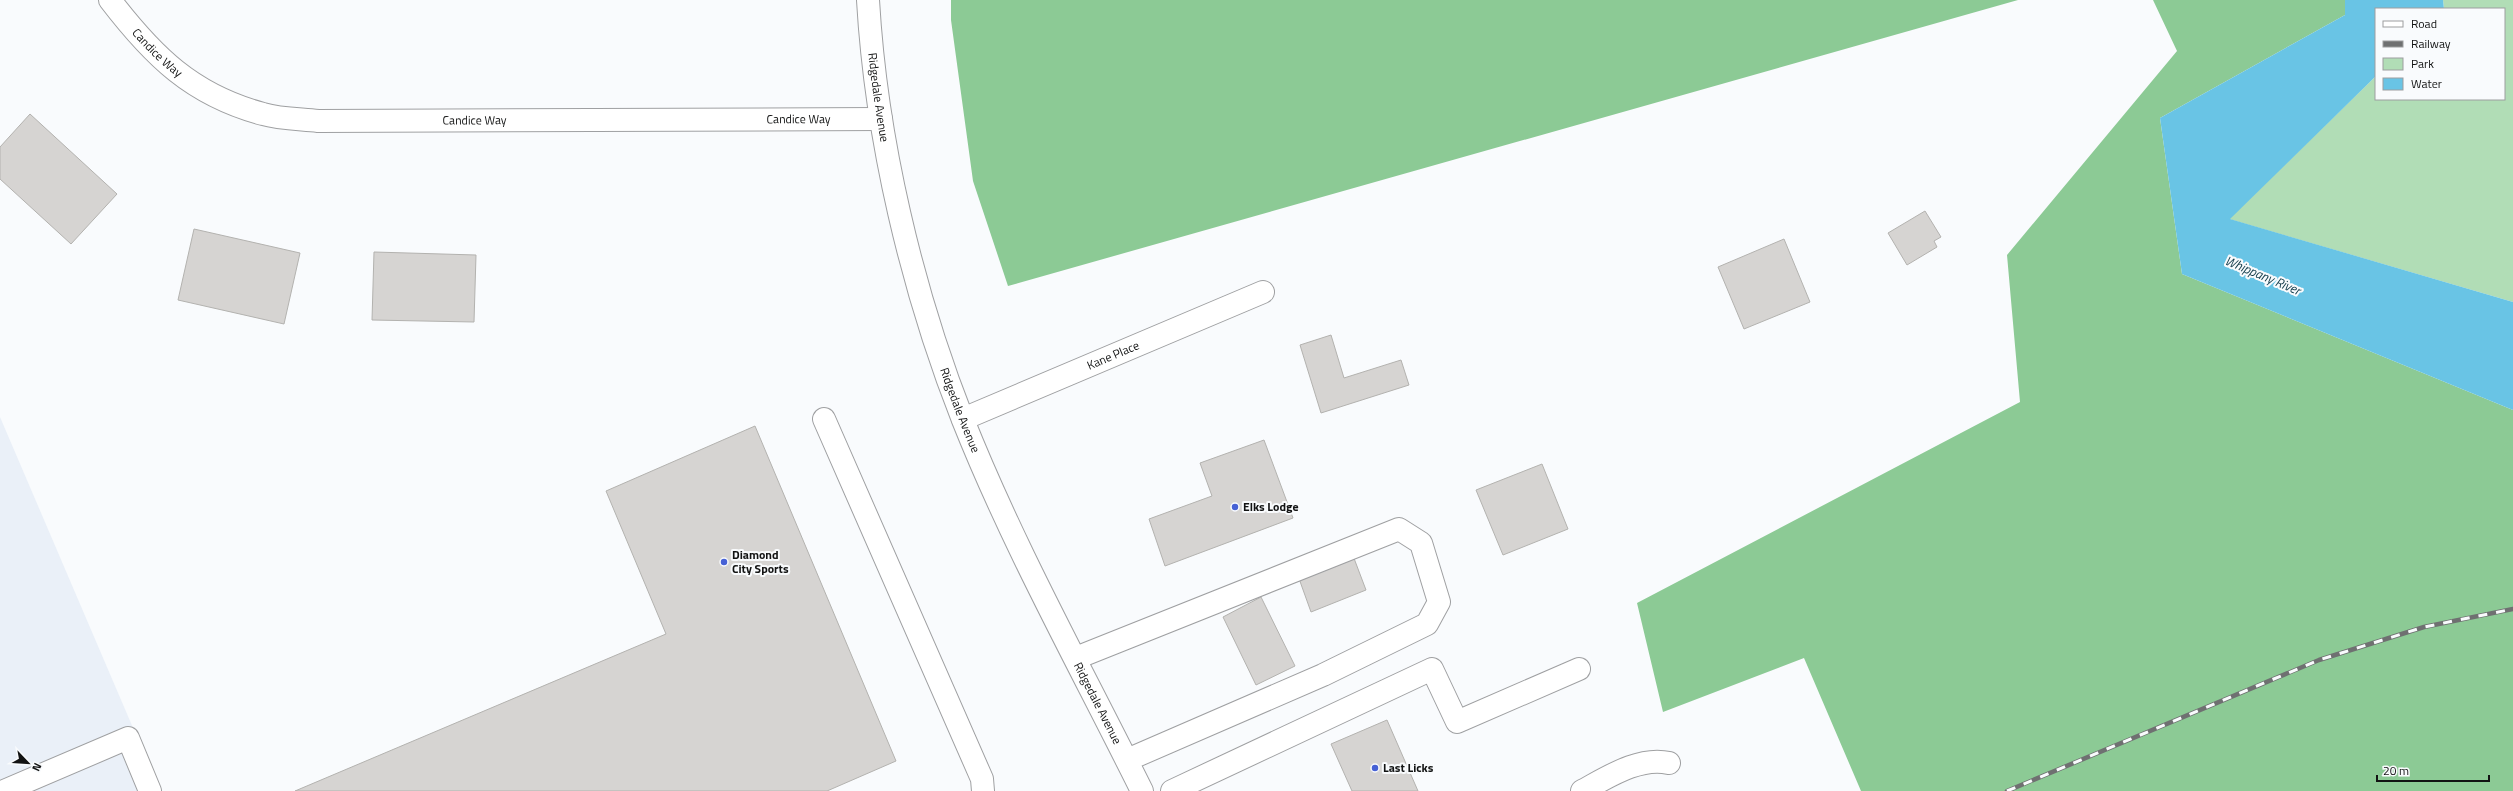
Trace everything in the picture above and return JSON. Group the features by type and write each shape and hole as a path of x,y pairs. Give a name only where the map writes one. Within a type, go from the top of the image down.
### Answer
{"street":[{"name":"Candice Way","path":"110,0 134,31 169,68 212,95 264,114 318,121 881,119"},
{"name":"Ridgedale Avenue","path":"868,0 872,59 881,119 914,275 963,419 998,503 1142,791"},
{"name":"Kane Place","path":"963,419 1263,292"},
{"path":"824,419 982,779 983,791"},
{"path":"1076,658 1399,529 1421,543 1439,602 1427,624 1323,675 1127,760"},
{"path":"1172,791 1432,670 1457,722 1579,669"},
{"path":"4,791 128,738 150,791"},
{"path":"1582,791 1617,773 1656,760 1669,763"}],"shaded area":[{"path":"0,417 160,791 0,791"}],"green space":[{"path":"951,0 2018,0 1008,286 973,181 951,20"},
{"path":"2153,0 2345,0 2345,15 2160,118 2182,274 2513,410 2513,791 1861,791 1804,658 1663,712 1637,603 2020,402 2007,255 2177,51"},
{"path":"2443,0 2513,0 2513,302 2229,219 2375,77 2375,100 2505,100 2505,8 2444,8"}],"water":[{"name":"Whippany River","path":"2345,0 2443,0 2444,8 2375,8 2375,77 2230,219 2513,302 2513,410 2182,274 2160,118 2345,15"}],"building":[{"path":"30,114 117,194 71,244 0,179 0,147"},
{"path":"1925,211 1941,237 1934,241 1937,247 1907,265 1888,233"},
{"path":"194,229 300,253 284,324 178,300"},
{"path":"1784,239 1810,302 1744,329 1718,267"},
{"path":"374,252 476,255 474,322 372,320"},
{"path":"1331,335 1344,378 1401,360 1409,385 1321,413 1300,345"},
{"name":"Diamond City Sports","path":"755,426 896,761 827,791 295,791 666,634 606,491"},
{"name":"Elks Lodge","path":"1264,440 1293,518 1165,566 1149,519 1212,496 1200,463"},
{"path":"1542,464 1568,529 1503,555 1476,490"},
{"path":"1352,553 1366,590 1311,612 1297,573"},
{"path":"1261,597 1295,666 1256,685 1223,617"},
{"name":"Last Licks","path":"1387,720 1418,791 1352,791 1331,744"}],"railway":[{"path":"2007,791 2319,660 2424,627 2513,609"}],"place":[{"name":"Elks Lodge","path":"1235,507"},
{"name":"Diamond City Sports","path":"724,562"},
{"name":"Last Licks","path":"1375,768"}]}
